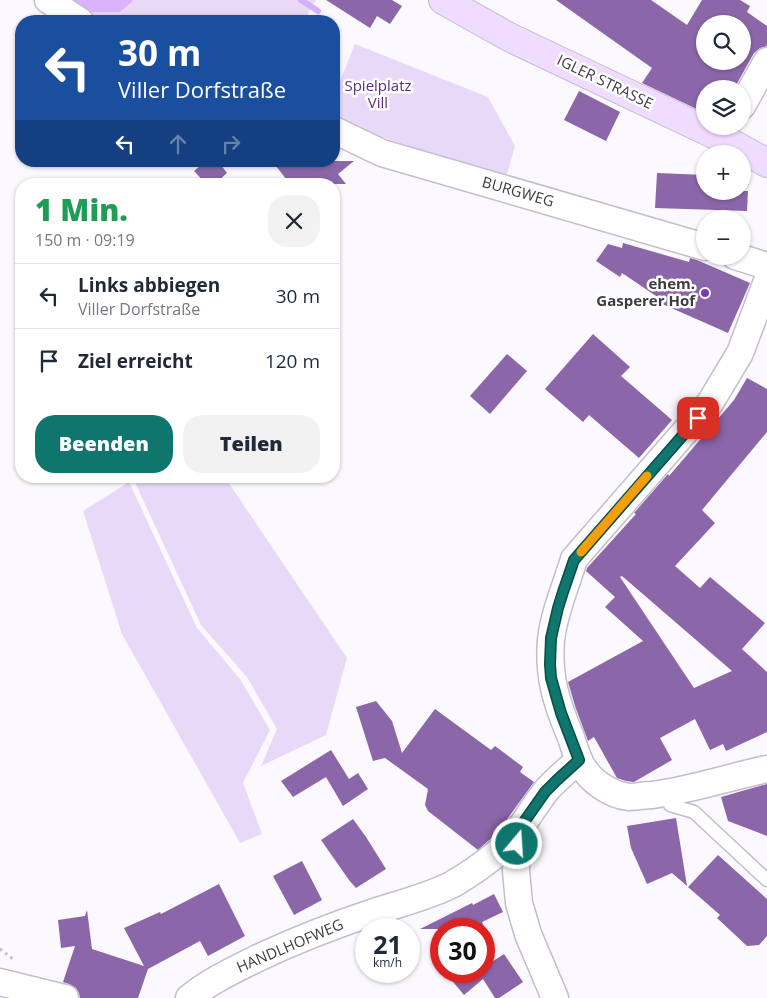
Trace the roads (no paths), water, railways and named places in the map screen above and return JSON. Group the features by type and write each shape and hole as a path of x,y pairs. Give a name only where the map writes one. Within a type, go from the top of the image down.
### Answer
{"main road":[{"name":"IGLER STRASSE","path":"442,0 527,45 696,119"},
{"name":"IGLER STRASSE","path":"731,135 767,163"}],"street":[{"path":"48,0 71,15"},
{"path":"751,90 767,61"},
{"name":"BURGWEG","path":"340,133 382,152 696,244"},
{"path":"751,261 767,266"},
{"path":"767,281 740,353 710,403 574,560 554,623 551,638 550,664 555,694 579,760 586,772 605,788 632,797 666,793 767,769"},
{"name":"HANDLHOFWEG","path":"189,998 224,975 276,949 382,909 430,895 462,878 503,848 517,832 545,792 579,760"},
{"path":"517,832 516,870 519,903 528,934 554,998"},
{"path":"0,982 65,998"}],"lane":[{"path":"666,793 670,805 694,812 767,880"}],"waterway":[{"path":"301,0 318,11"}],"place":[{"name":"ehem. Gasperer Hof","path":"705,293"}],"park label":[{"name":"Spielplatz Vill","path":"378,94"}]}
